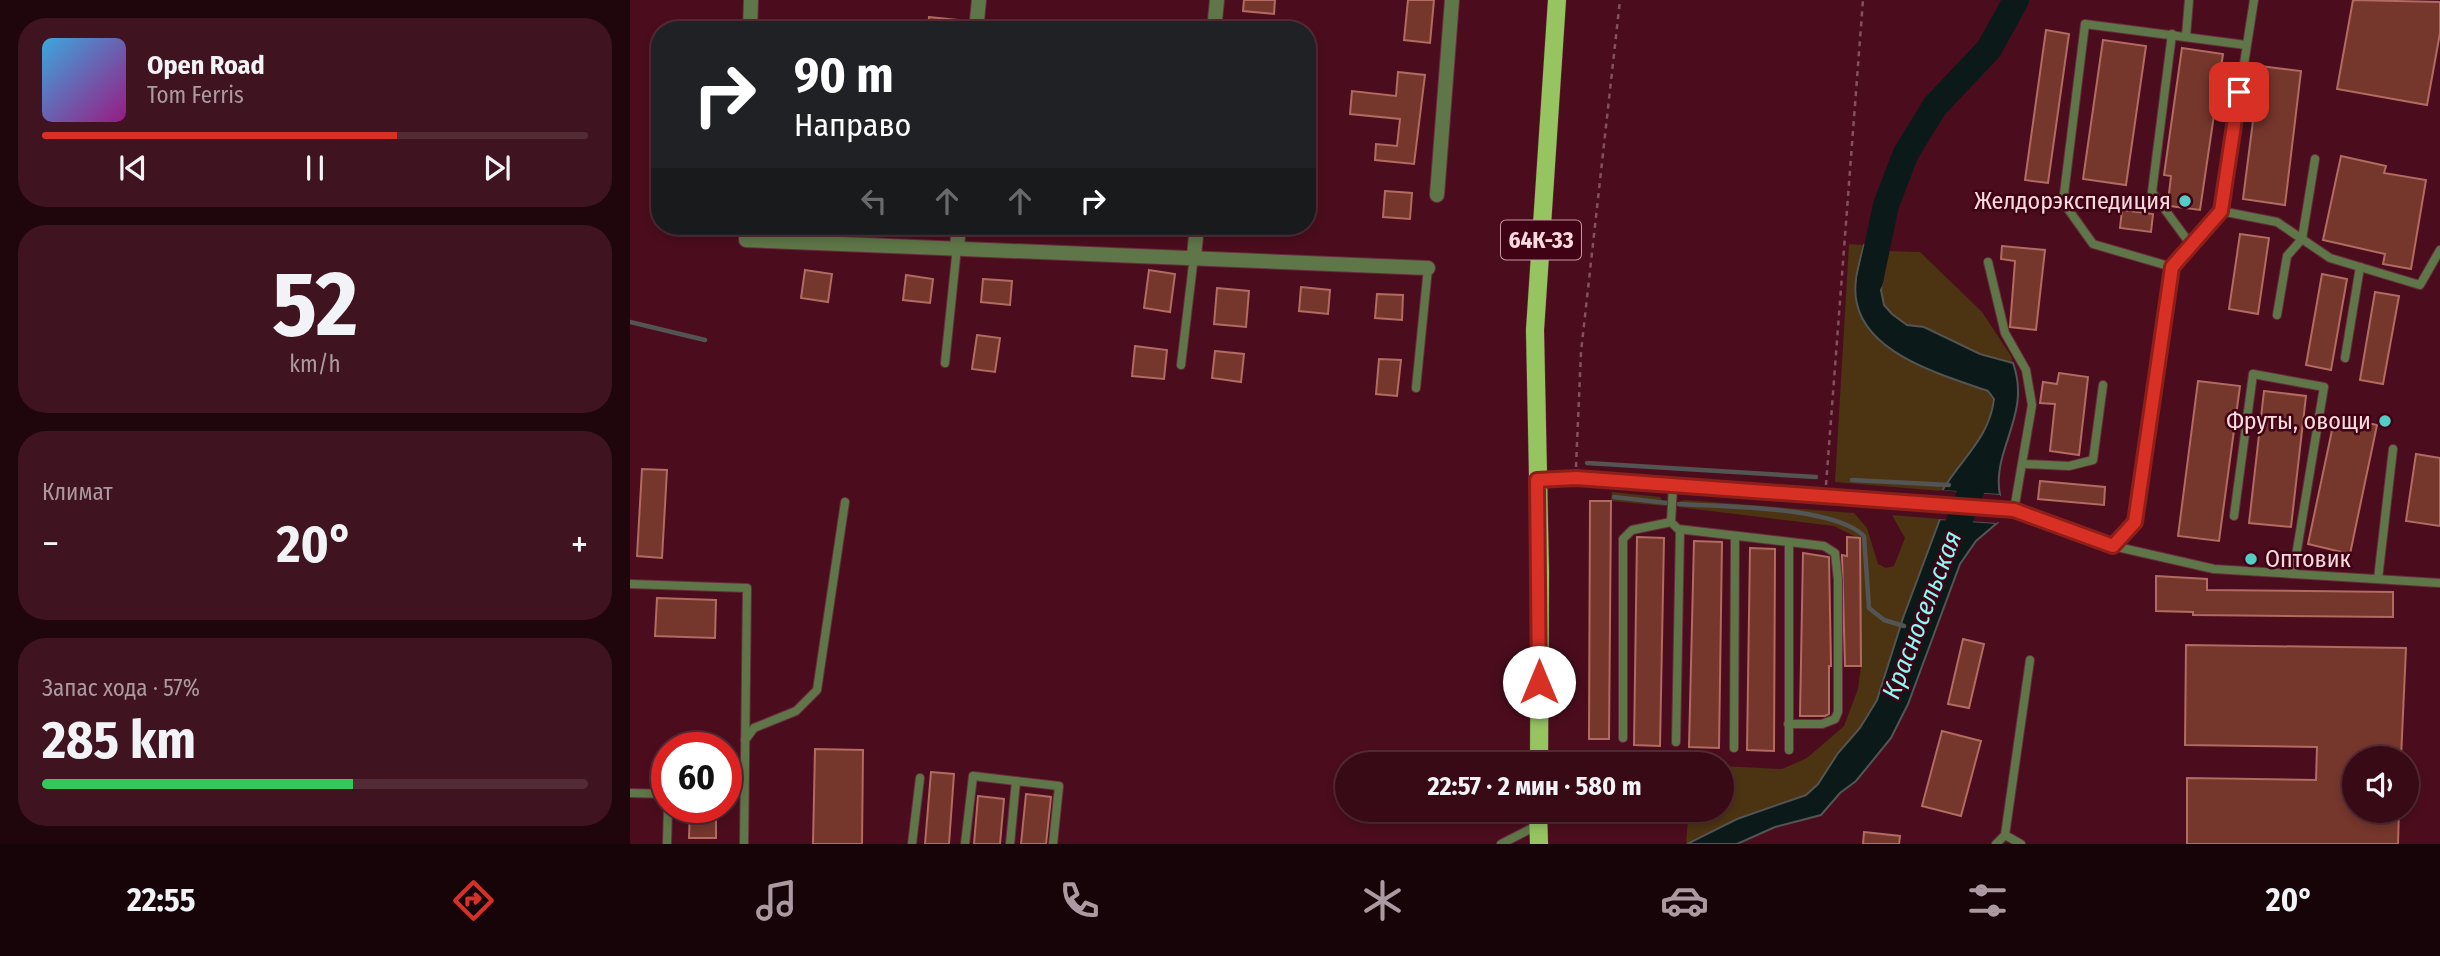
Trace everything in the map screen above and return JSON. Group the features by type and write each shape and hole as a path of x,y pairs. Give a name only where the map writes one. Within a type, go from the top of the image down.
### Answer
{"main road":[{"name":"64К-33","path":"1537,480 1535,330 1557,0"},
{"path":"1537,480 1540,572 1539,752"},
{"path":"1538,822 1539,844"}],"street":[{"path":"750,21 751,0"},
{"path":"977,21 979,0"},
{"path":"1215,21 1217,0"},
{"path":"1437,195 1452,0"},
{"path":"777,235 957,247 1429,268"},
{"path":"957,247 958,235"},
{"path":"1194,256 1195,235"}],"lane":[{"path":"2186,36 2189,0"},
{"path":"2113,546 2135,522 2172,267 2221,211 2254,0"},
{"path":"2172,267 2093,244 2063,202 2085,24 2246,45"},
{"path":"2172,34 2152,192 2192,245"},
{"path":"2277,315 2287,256 2302,239 2315,159"},
{"path":"2221,211 2277,222 2330,258 2420,285 2440,250"},
{"path":"945,363 957,247"},
{"path":"1181,365 1194,256"},
{"path":"1987,262 2005,333 2026,370 2032,405 2014,510"},
{"path":"2345,358 2360,267"},
{"path":"1416,388 1429,268"},
{"path":"2234,516 2253,374 2323,387 2292,574"},
{"path":"2024,464 2070,466 2093,460 2103,385"},
{"path":"2378,579 2393,449"},
{"path":"1537,480 1576,478 2014,510 2113,546 2214,569 2440,583"},
{"path":"1671,522 1673,486"},
{"path":"745,740 754,728 796,711 817,690 845,502"},
{"path":"1671,522 1680,530 1824,546 1831,549 1837,558 1838,712 1830,723 1788,724"},
{"path":"1623,738 1623,540 1632,530 1671,522"},
{"path":"1676,742 1680,530"},
{"path":"1734,748 1735,538"},
{"path":"1788,750 1789,542"},
{"path":"630,584 747,588 744,844"},
{"path":"1996,844 2005,835 2030,660"},
{"path":"965,844 973,776 1059,786 1053,844"},
{"path":"912,844 920,778"},
{"path":"1010,844 1016,781"},
{"path":"630,793 651,794"},
{"path":"1501,844 1532,822"},
{"path":"667,844 668,823"},
{"path":"2005,835 2021,844"}],"path":[{"path":"1576,478 1581,352 1620,0"},
{"path":"1825,496 1863,0"}],"shaded area":[{"path":"1849,244 1864,245 1856,285 1857,304 1962,382 1988,391 1994,399 1991,419 1984,435 1942,491 1835,482"},
{"path":"1885,251 1920,252 1982,312 2013,363 1980,354 1924,327 1907,325 1892,314 1884,305 1881,290"},
{"path":"1612,492 1660,497 1666,506 1611,501"},
{"path":"1680,501 1854,513 1867,528 1878,564 1886,568 1894,566 1905,538 1892,515 1940,519 1903,618 1877,700 1860,728 1838,753 1818,784 1806,795 1734,820 1734,767 1782,769 1807,758 1844,726 1858,689 1861,666 1860,539 1834,526 1678,507"},
{"path":"1688,822 1731,822 1686,843"}],"water":[{"path":"1864,245 1885,251 1881,290 1884,305 1892,314 1907,325 1924,327 1980,354 2013,363 2018,382 2018,399 2001,463 2000,495 1942,491 1981,436 1994,399 1988,391 1911,361 1877,337 1864,322 1855,289"},
{"path":"1940,519 1997,523 1976,541 1960,564 1908,704 1891,738 1856,781 1840,793 1821,815 1775,827 1737,844 1687,844 1737,819 1806,795 1818,784 1838,753 1860,728 1877,700 1903,618"}],"pier":[{"path":"1939,490 2000,495 2000,499 1941,494"},
{"path":"1940,515 1998,520 1997,523 1937,519"}],"building":[{"path":"1244,0 1275,0 1274,14 1243,11"},
{"path":"1408,0 1434,0 1430,43 1404,40"},
{"path":"2353,0 2440,2 2440,33 2427,105 2337,89"},
{"path":"929,17 967,21 929,21"},
{"path":"2046,30 2069,34 2048,183 2025,180"},
{"path":"2103,40 2146,46 2126,185 2083,179"},
{"path":"2182,48 2223,54 2200,210 2170,206 2168,202 2171,176 2164,175"},
{"path":"2260,66 2301,71 2285,205 2243,199"},
{"path":"1398,72 1425,75 1414,164 1375,160 1376,144 1397,146 1400,119 1350,114 1352,91 1396,96"},
{"path":"2341,156 2386,166 2384,173 2426,180 2411,269 2383,264 2385,254 2323,240"},
{"path":"1385,191 1412,193 1410,219 1383,217"},
{"path":"2122,210 2153,214 2151,232 2120,228"},
{"path":"2240,234 2269,238 2258,314 2229,309"},
{"path":"2002,246 2045,250 2036,330 2010,327 2015,261 2001,259"},
{"path":"805,270 832,274 828,302 801,298"},
{"path":"1149,270 1175,274 1170,312 1144,308"},
{"path":"2322,274 2347,279 2331,370 2306,365"},
{"path":"906,275 933,279 930,303 903,300"},
{"path":"983,279 1012,281 1010,305 981,302"},
{"path":"1301,287 1330,290 1328,314 1299,311"},
{"path":"1217,288 1249,291 1246,327 1214,324"},
{"path":"2375,292 2399,296 2383,384 2360,380"},
{"path":"1377,294 1403,295 1402,320 1375,318"},
{"path":"977,335 1000,338 995,372 972,369"},
{"path":"1135,346 1167,350 1164,379 1132,376"},
{"path":"1215,351 1244,354 1241,382 1212,378"},
{"path":"1379,359 1401,360 1397,396 1376,394"},
{"path":"2059,373 2088,377 2079,455 2050,451 2055,404 2040,403 2043,382 2057,384"},
{"path":"2198,381 2240,386 2219,541 2178,536"},
{"path":"2264,391 2306,396 2291,527 2249,523"},
{"path":"2335,416 2377,425 2350,554 2308,544"},
{"path":"2416,454 2440,458 2440,526 2406,521"},
{"path":"642,469 667,470 662,558 637,556"},
{"path":"2040,481 2105,487 2104,505 2038,499"},
{"path":"1590,501 1611,501 1609,739 1589,739"},
{"path":"1637,537 1664,538 1660,746 1634,745"},
{"path":"1847,537 1860,538 1861,666 1845,666 1842,555 1847,556"},
{"path":"1694,541 1722,542 1719,748 1689,747"},
{"path":"1750,548 1775,549 1774,751 1747,750"},
{"path":"1803,553 1829,557 1831,666 1829,714 1825,716 1800,716"},
{"path":"2156,576 2207,579 2207,590 2393,592 2393,617 2193,615 2193,612 2156,611"},
{"path":"657,598 716,600 715,638 655,636"},
{"path":"1963,639 1984,644 1969,708 1948,704"},
{"path":"2186,645 2406,648 2402,746 2342,746 2342,823 2399,823 2398,844 2187,844 2187,778 2316,780 2317,747 2185,745"},
{"path":"1942,731 1981,741 1961,816 1922,806"},
{"path":"815,749 863,750 862,844 813,844"},
{"path":"931,772 954,774 949,844 925,844"},
{"path":"1026,794 1051,797 1046,844 1021,844"},
{"path":"978,796 1004,799 1000,844 974,844"},
{"path":"689,823 716,823 716,838 689,838"},
{"path":"1864,832 1900,836 1899,844 1863,844"}],"waterway":[{"name":"Красносельская","path":"1870,281 1886,205 1906,153 1935,106 1989,49 2016,0"},
{"path":"630,322 705,340"},
{"name":"Красносельская","path":"1947,553 1982,462"},
{"path":"1587,463 1816,477"},
{"path":"1852,480 1949,485"},
{"path":"1614,497 1667,503"},
{"path":"1679,504 1803,513 1849,526 1864,536 1869,608 1884,620 1904,626"}],"place":[{"name":"Желдорэкспедиция","path":"2185,201"},
{"name":"Фруты, овощи","path":"2385,421"},
{"name":"Оптовик","path":"2251,559"}],"route":[{"path":"1539,682 1537,480 1576,478 2014,510 2113,546 2135,522 2172,267 2221,211 2239,92"}]}
